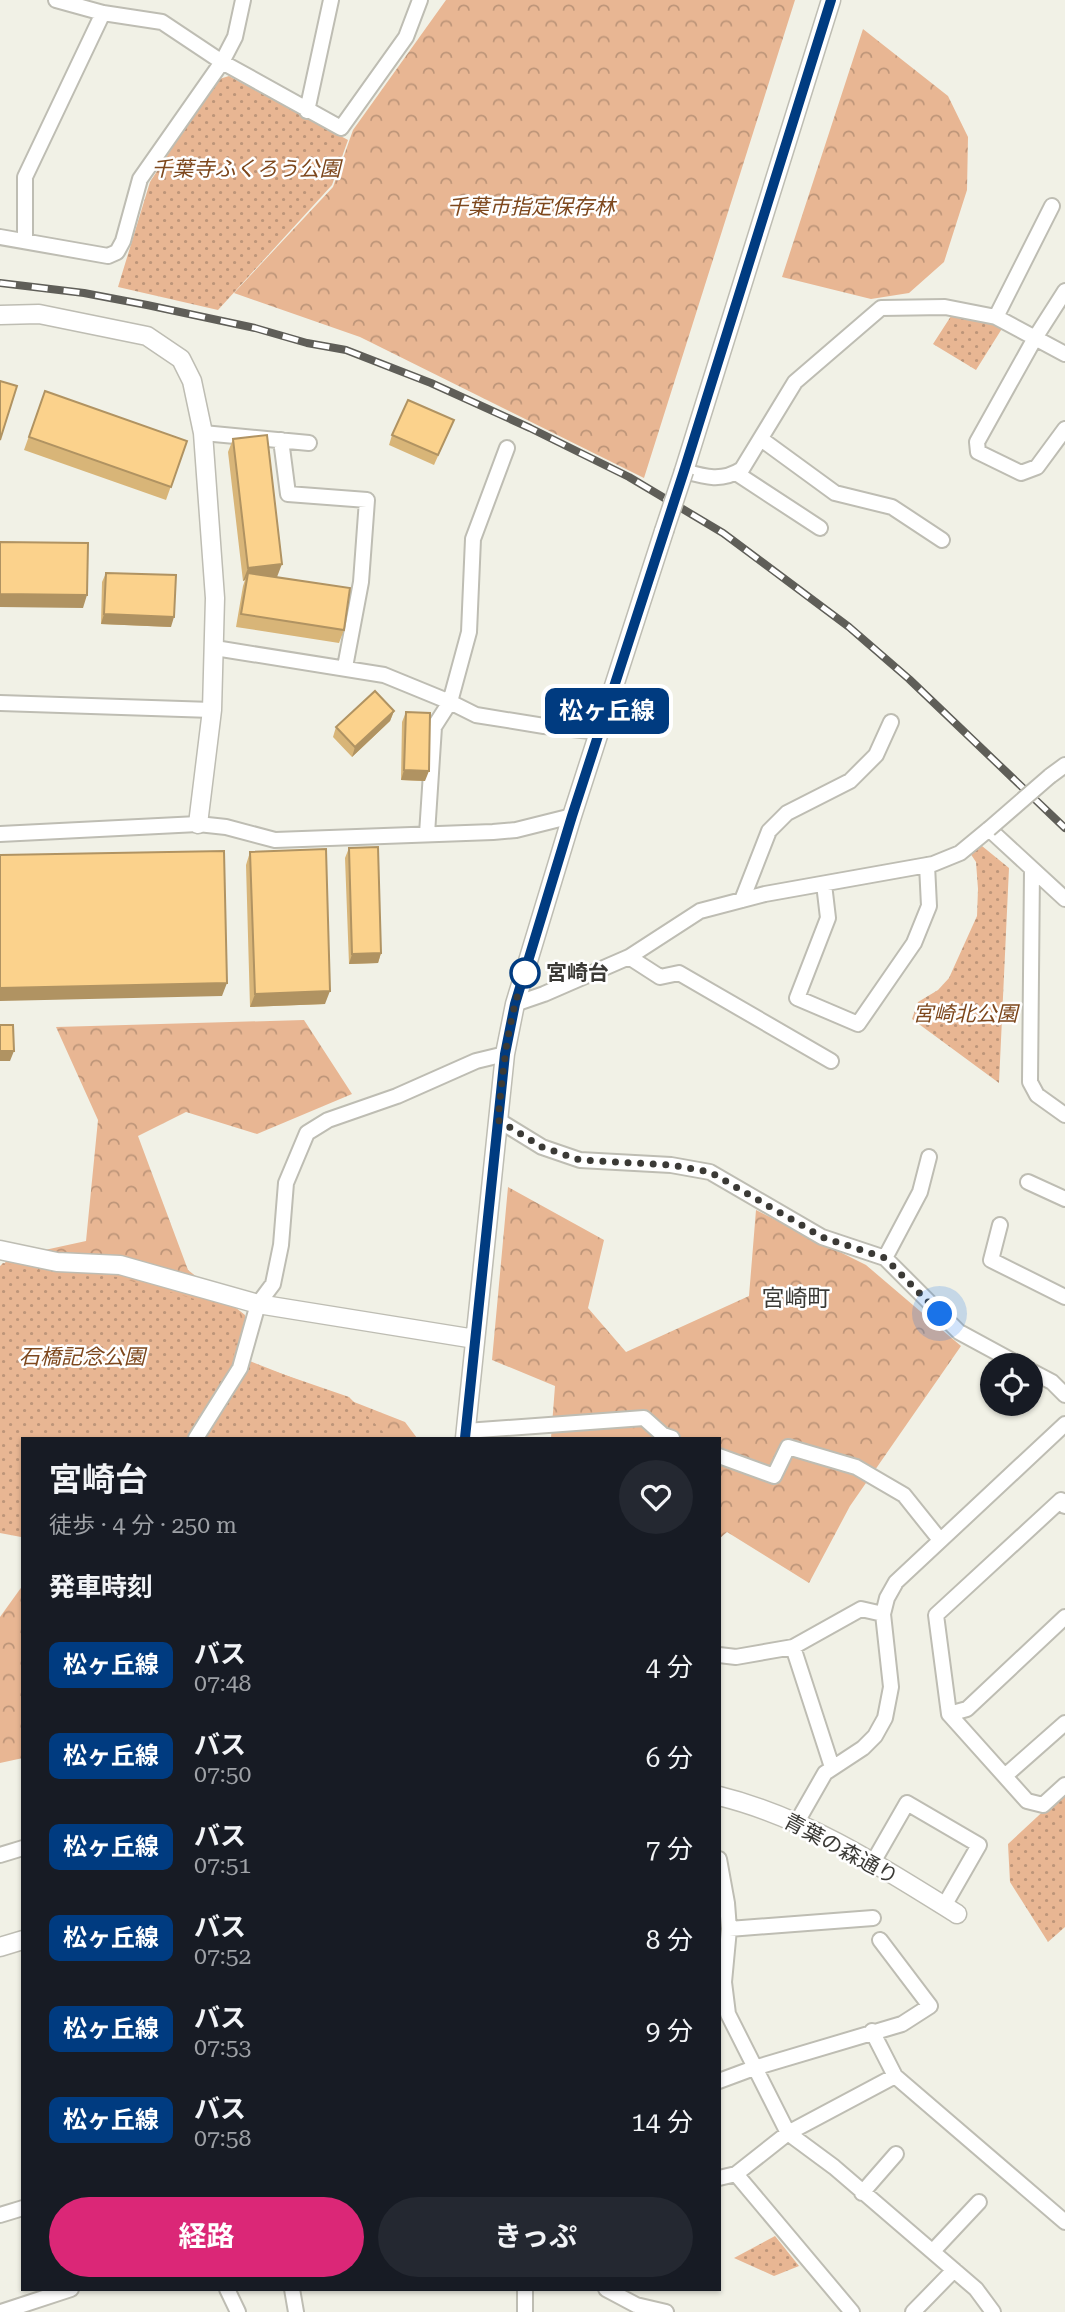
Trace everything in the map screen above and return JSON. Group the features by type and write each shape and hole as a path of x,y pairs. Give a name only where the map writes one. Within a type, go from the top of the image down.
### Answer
{"street":[{"path":"56,0 103,13 162,22 222,62 341,128 406,37 420,0"},
{"path":"0,237 108,256 117,252 123,241 139,179 222,62 235,37 243,0"},
{"path":"307,111 331,0"},
{"path":"669,1437 644,1418 465,1435 505,1054 515,1004 572,816 684,471 831,0"},
{"path":"25,240 25,177 103,13"},
{"path":"996,317 1052,206"},
{"path":"1065,291 1035,338 977,442 978,452 1021,473 1037,467 1065,429"},
{"path":"684,471 718,478 736,473 748,461 795,382 881,307 945,307 996,317 1065,354"},
{"path":"0,316 39,314 147,336 181,359 192,381 203,433 215,598 212,710 198,824"},
{"path":"203,433 309,443"},
{"path":"761,439 835,493 892,507 942,540"},
{"path":"281,440 288,494 367,500 361,582 345,667"},
{"path":"427,834 434,727 450,702 469,632 473,540 507,448"},
{"path":"736,473 820,527"},
{"path":"215,648 384,675 476,715 600,732"},
{"path":"0,703 212,710"},
{"path":"742,900 769,831 788,813 850,780 876,754 891,722"},
{"path":"515,1004 629,957 700,911 742,900 927,865 960,853 1065,765"},
{"path":"0,834 198,824 226,827 275,840 516,830 572,816"},
{"path":"989,829 1065,899"},
{"path":"824,884 828,918 797,998 858,1024 914,943 929,906 927,865"},
{"path":"1032,869 1030,1082 1037,1096 1065,1115"},
{"path":"629,957 660,977 679,973 831,1061"},
{"path":"197,1437 240,1368 258,1304 273,1284 281,1245 286,1183 307,1133 328,1120 397,1096 476,1061 505,1054"},
{"path":"498,1120 542,1147 580,1160 671,1165 710,1172 822,1237 885,1258 959,1332 998,1353"},
{"path":"885,1258 920,1192 929,1157"},
{"path":"1028,1182 1065,1199"},
{"path":"1000,1225 990,1260 1065,1297"},
{"path":"0,1250 57,1262 120,1265 258,1304 475,1339"},
{"path":"1043,1377 1065,1395"},
{"path":"797,1822 819,1780 832,1766 863,1748 885,1718 891,1687 882,1628 883,1614 887,1598 896,1583 1065,1424"},
{"path":"721,1456 774,1476 788,1447 856,1467 904,1495 940,1540"},
{"path":"1065,1506 1061,1500 936,1615 949,1714 1027,1801 1043,1805 1065,1785"},
{"path":"721,1655 736,1657 793,1647 861,1609 883,1614"},
{"path":"949,1714 967,1709 1065,1617"},
{"path":"793,1647 832,1766"},
{"path":"1006,1775 1065,1723"},
{"name":"青葉の森通り","path":"721,1797 757,1806 797,1822 950,1910"},
{"path":"872,1864 906,1803 979,1844 950,1910"},
{"path":"0,1854 21,1849"},
{"path":"721,1869 729,1929 724,1982 728,2014 788,2133 834,2167 933,2251 976,2289 993,2312"},
{"path":"729,1929 873,1918"},
{"path":"721,2080 902,2024 930,2006 880,1940"},
{"path":"0,1947 21,1941"},
{"path":"872,2032 895,2076 1065,2222"},
{"path":"721,2178 736,2174 788,2133 895,2076"},
{"path":"862,2193 896,2154"},
{"path":"736,2174 852,2312"},
{"path":"933,2251 979,2202"},
{"path":"0,2215 21,2209"},
{"path":"913,2312 954,2270"},
{"path":"1,2312 65,2291"},
{"path":"228,2291 238,2312"},
{"path":"292,2291 296,2312"},
{"path":"525,2291 525,2312"},
{"path":"610,2291 636,2305 666,2312"}],"green space":[{"name":"千葉市指定保存林","path":"446,0 795,0 644,478 360,337 234,293 333,187 353,130"},
{"path":"863,29 948,96 968,137 967,190 944,262 909,293 871,299 782,277"},
{"name":"千葉寺ふくろう公園","path":"229,76 348,140 332,185 218,310 118,287 150,182 216,80"},
{"path":"953,313 1003,327 976,370 933,344"},
{"name":"宮崎北公園","path":"982,846 1009,868 999,1083 912,1019 918,1002 938,990 949,978 977,916 976,862 970,853"},
{"path":"304,1020 352,1094 257,1134 186,1112 138,1136 188,1270 245,1315 247,1360 405,1422 416,1437 23,1437 0,1271 8,1258 86,1241 98,1120 56,1027"},
{"path":"508,1187 604,1240 588,1308 626,1352 749,1296 756,1210 866,1265 961,1346 850,1506 809,1583 727,1532 721,1537 721,1437 551,1437 555,1386 492,1360"},
{"name":"石橋記念公園","path":"3,1263 38,1270 117,1277 240,1312 233,1357 349,1397 388,1437 21,1437 21,1537 0,1533 0,1266"},
{"path":"21,1588 21,1758 0,1763 0,1617"},
{"path":"1065,1791 1065,1927 1048,1942 1010,1882 1008,1844"},
{"path":"775,2236 799,2266 774,2276 734,2258"}],"building":[{"path":"0,381 17,386 0,440"},
{"path":"45,391 187,441 171,487 29,437"},
{"path":"408,400 454,420 438,455 392,435"},
{"path":"267,435 282,564 248,568 233,439"},
{"path":"0,542 88,543 87,595 0,594"},
{"path":"106,573 176,575 174,617 104,614"},
{"path":"248,573 350,588 344,630 241,614"},
{"path":"375,691 394,711 355,747 336,727"},
{"path":"406,712 430,713 429,771 404,770"},
{"path":"378,847 381,953 352,954 349,848"},
{"path":"326,849 330,991 255,994 250,852"},
{"path":"224,851 227,983 0,988 0,855"},
{"path":"0,1025 13,1025 14,1051 0,1051"}],"railway":[{"path":"0,283 84,293 147,305 346,350 431,383 629,477 723,533 849,627 909,679 1065,828"}],"bus line":[{"name":"松ヶ丘線","path":"465,1437 505,1054 515,1004 831,0"}],"place":[{"name":"宮崎台","path":"525,973"}],"district":[{"name":"宮崎町","path":"796,1298"}],"route":[{"path":"525,973 515,1004 505,1054 498,1120 542,1147 580,1160 671,1165 710,1172 822,1237 885,1258 940,1314"}]}
